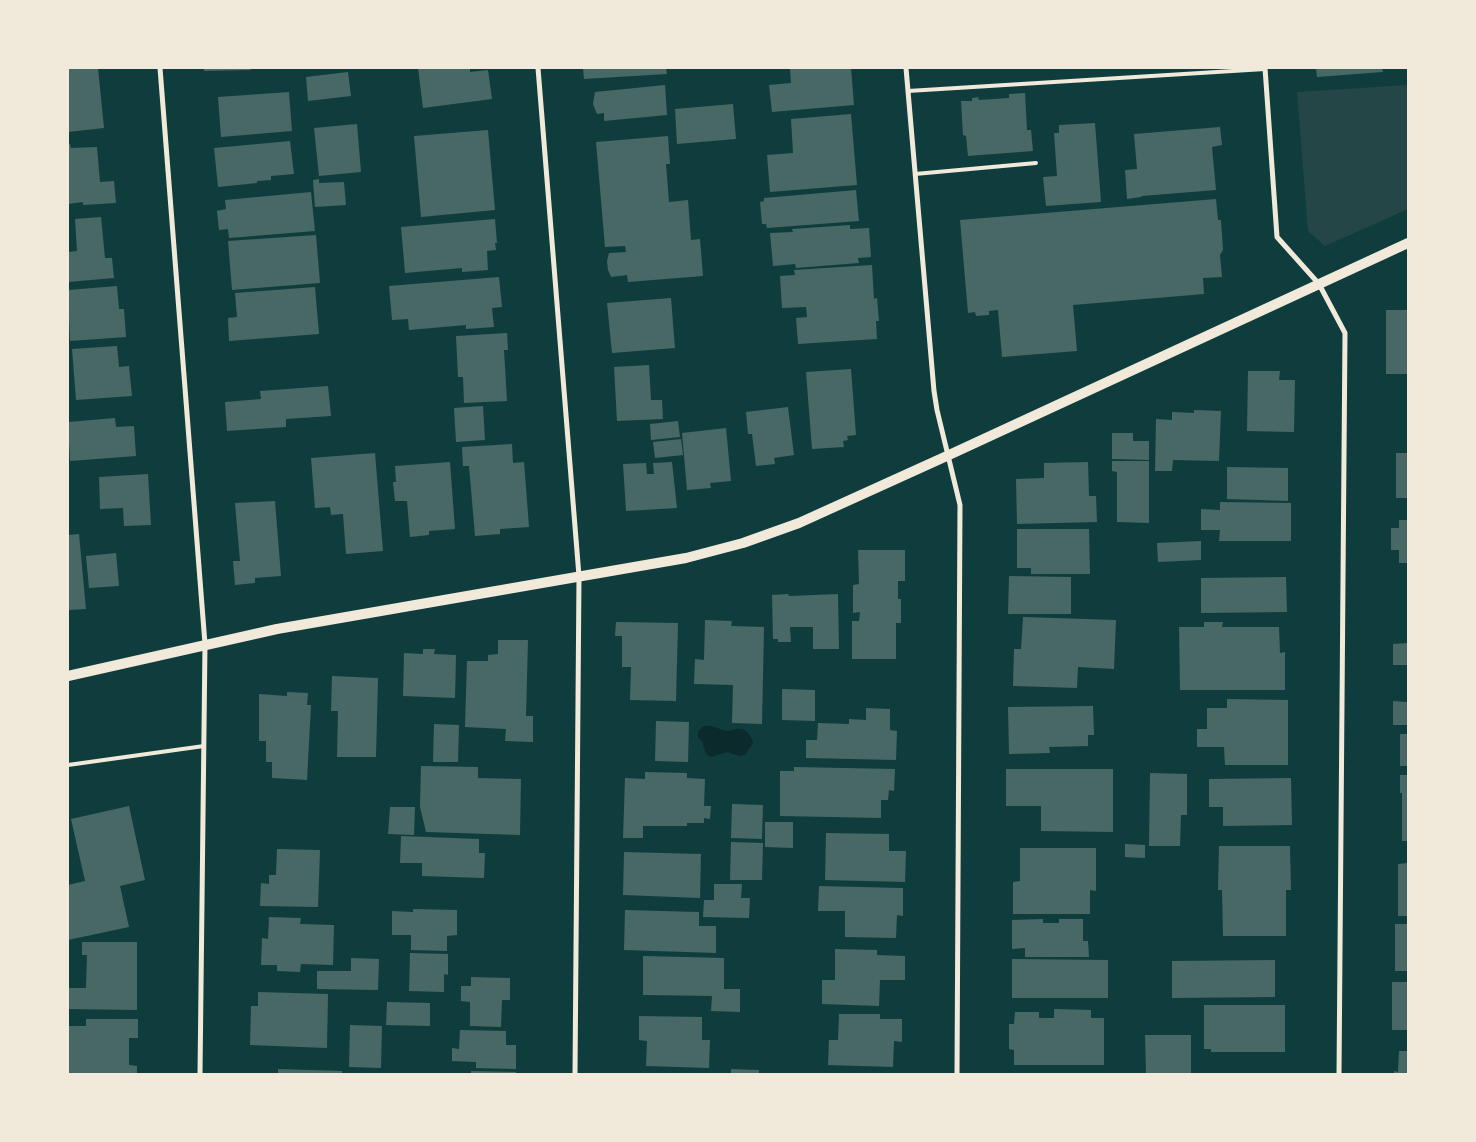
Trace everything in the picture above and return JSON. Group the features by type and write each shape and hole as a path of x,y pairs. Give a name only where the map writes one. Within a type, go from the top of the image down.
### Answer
{"main road":[{"path":"68,676 205,644 686,558 743,543 799,523 1408,243"}],"street":[{"path":"160,68 205,644 200,1074"},
{"path":"538,68 579,576 575,1074"},
{"path":"906,68 934,391 960,505 957,1074"},
{"path":"1265,68 1277,237 1319,284 1346,333 1339,1074"}],"lane":[{"path":"908,91 1265,68"},
{"path":"915,174 1036,163"},
{"path":"68,765 204,746"}],"shaded area":[{"path":"1408,85 1408,209 1325,246 1308,231 1297,92"},
{"path":"704,726 728,731 743,729 752,738 753,743 745,755 739,756 728,752 711,757 706,754 702,741 698,738 698,731"}],"building":[{"path":"98,68 104,128 68,132 68,69"},
{"path":"204,68 251,68 251,70 204,71"},
{"path":"418,68 470,68 470,72 488,70 492,99 423,108"},
{"path":"583,68 666,68 667,74 584,79"},
{"path":"790,68 851,68 854,105 772,112 769,85 791,83"},
{"path":"1316,68 1382,68 1383,72 1317,77"},
{"path":"348,72 351,96 308,101 306,77"},
{"path":"665,85 667,115 604,121 604,113 597,114 593,104 595,92"},
{"path":"289,92 292,131 221,137 218,97"},
{"path":"1025,93 1027,130 1031,130 1033,151 968,156 966,136 963,135 961,101 972,101 972,98 978,97 979,100 1009,98 1009,94"},
{"path":"733,104 736,139 677,144 675,109"},
{"path":"851,114 857,185 770,192 767,155 793,153 791,119"},
{"path":"1095,123 1101,202 1046,206 1043,177 1057,176 1054,133 1059,133 1059,125"},
{"path":"357,124 361,172 319,176 314,128"},
{"path":"1220,127 1222,145 1212,147 1216,190 1127,199 1125,170 1137,169 1134,134"},
{"path":"488,130 495,210 421,217 414,136"},
{"path":"668,136 670,164 666,164 669,202 688,200 691,240 700,239 703,276 628,282 627,275 611,277 607,261 609,253 626,252 625,246 605,247 596,142"},
{"path":"290,141 294,174 271,176 271,180 257,181 257,183 218,187 214,148"},
{"path":"68,144 70,144 71,148 97,147 100,182 114,181 116,203 83,205 83,202 68,204"},
{"path":"319,179 319,183 344,182 346,205 315,207 313,180"},
{"path":"856,190 859,221 767,228 766,224 762,224 760,202 764,201 764,198"},
{"path":"311,192 315,231 229,238 228,229 219,230 217,211 226,209 225,200"},
{"path":"1216,199 1218,220 1221,220 1223,250 1220,255 1222,277 1203,278 1204,294 1073,305 1077,351 1002,357 998,310 989,311 989,315 976,316 975,312 968,313 960,220"},
{"path":"101,217 105,258 112,258 114,278 68,282 68,252 77,251 75,219"},
{"path":"495,219 497,243 495,243 496,250 487,251 488,270 462,272 462,268 405,273 401,227"},
{"path":"850,225 850,229 869,228 871,257 858,258 859,263 796,268 795,264 773,266 770,233 793,232 792,229"},
{"path":"316,235 320,283 232,290 228,241"},
{"path":"872,265 874,299 877,298 879,321 876,321 877,339 798,344 796,318 807,317 806,307 782,308 780,276 795,275 794,270"},
{"path":"499,277 502,307 492,308 494,327 466,329 466,325 409,330 408,319 392,320 389,286"},
{"path":"117,286 119,309 124,309 126,337 70,341 68,290"},
{"path":"315,287 319,334 229,341 228,318 237,317 235,293"},
{"path":"671,298 675,348 612,353 607,303"},
{"path":"1386,310 1408,310 1408,374 1386,374"},
{"path":"507,333 508,350 504,350 507,401 464,403 463,377 458,377 456,336"},
{"path":"117,346 119,367 129,366 132,396 76,400 72,349"},
{"path":"649,365 651,400 662,400 663,419 617,421 614,367"},
{"path":"851,369 856,435 847,436 848,440 843,441 844,447 812,449 806,372"},
{"path":"1248,371 1280,371 1279,380 1295,380 1294,432 1247,431"},
{"path":"328,386 331,416 286,419 286,427 227,431 225,402 261,399 260,391"},
{"path":"483,406 485,440 456,442 454,408"},
{"path":"788,407 794,455 774,458 775,464 756,466 752,434 748,434 746,412"},
{"path":"1194,410 1221,411 1219,461 1173,460 1172,471 1155,471 1156,419 1172,420 1172,412 1194,413"},
{"path":"115,418 116,427 134,426 136,456 70,461 68,422"},
{"path":"678,421 680,437 651,440 650,424"},
{"path":"726,428 731,481 710,483 711,488 687,490 682,433"},
{"path":"1112,433 1133,433 1133,441 1149,441 1149,460 1112,459"},
{"path":"681,439 683,455 655,458 653,442"},
{"path":"512,444 513,463 524,462 529,527 500,529 500,534 475,536 469,466 463,466 462,447"},
{"path":"375,453 383,551 346,554 343,514 331,515 330,507 315,508 311,458"},
{"path":"1396,453 1408,453 1408,498 1396,498"},
{"path":"1112,461 1149,461 1149,523 1117,522 1117,472 1112,471"},
{"path":"450,462 455,529 429,531 429,535 410,537 407,501 395,501 393,482 396,482 395,466"},
{"path":"672,462 677,508 626,511 623,464 646,463 647,474 654,474 653,463"},
{"path":"1088,462 1089,496 1096,496 1097,522 1017,524 1016,479 1044,478 1044,463"},
{"path":"1227,467 1288,468 1288,501 1227,499"},
{"path":"148,474 151,525 124,526 123,508 100,509 99,477"},
{"path":"275,501 281,576 255,578 255,583 235,585 233,561 240,561 235,503"},
{"path":"1220,502 1291,503 1291,541 1219,541 1220,530 1201,530 1201,509 1220,510"},
{"path":"1399,520 1408,520 1408,563 1399,563 1399,550 1391,550 1391,528 1399,528"},
{"path":"1017,529 1089,529 1090,574 1031,574 1031,568 1017,568"},
{"path":"79,534 86,609 68,610 68,535"},
{"path":"1201,541 1201,560 1158,562 1157,543"},
{"path":"858,550 905,550 905,581 898,581 898,599 901,599 901,623 896,623 896,659 852,659 852,621 859,621 860,612 853,613 853,585 859,584"},
{"path":"116,553 119,586 89,588 86,556"},
{"path":"1009,576 1071,577 1071,614 1008,614"},
{"path":"1286,577 1287,612 1201,613 1201,578"},
{"path":"788,594 789,596 838,594 839,649 813,649 813,627 790,627 791,642 778,642 778,639 773,639 772,595"},
{"path":"1023,617 1116,620 1114,669 1078,667 1077,688 1013,686 1014,649 1021,649"},
{"path":"705,620 732,621 731,626 764,627 762,724 732,723 733,685 694,684 695,659 704,660"},
{"path":"616,622 678,623 676,701 630,700 631,667 622,667 622,636 615,636"},
{"path":"1204,622 1223,622 1222,627 1279,627 1280,653 1285,652 1285,690 1180,690 1179,627 1204,627"},
{"path":"498,640 528,640 526,716 533,716 533,742 505,741 506,729 465,727 467,661 488,661 488,655 498,654"},
{"path":"1408,643 1408,665 1393,665 1393,644"},
{"path":"423,649 435,649 434,654 456,655 455,698 403,696 404,653 423,654"},
{"path":"332,676 378,678 376,757 337,757 338,711 331,711"},
{"path":"782,689 815,690 815,721 782,720"},
{"path":"287,692 308,693 307,705 311,705 307,780 272,778 272,762 266,762 266,741 259,741 259,694 287,696"},
{"path":"1227,699 1288,700 1288,765 1225,765 1224,747 1197,747 1197,729 1207,729 1207,708 1227,708"},
{"path":"1393,701 1408,702 1408,725 1393,725"},
{"path":"1093,706 1094,735 1088,735 1088,746 1049,747 1050,753 1009,754 1008,707"},
{"path":"866,708 890,709 890,730 897,731 896,760 806,758 806,740 817,740 818,723 849,724 849,719 866,720"},
{"path":"656,721 689,722 688,762 655,761"},
{"path":"434,724 459,725 458,762 433,762"},
{"path":"1400,734 1408,734 1408,766 1400,766"},
{"path":"421,766 478,767 478,778 521,779 520,835 426,832 420,807"},
{"path":"794,767 895,769 894,791 889,790 888,800 881,800 881,818 780,816 780,771 794,771"},
{"path":"1006,769 1113,769 1113,832 1041,831 1041,806 1006,806"},
{"path":"645,772 687,773 687,778 705,779 704,806 711,806 710,819 704,818 704,823 687,823 687,826 643,826 643,838 623,838 625,778 645,779"},
{"path":"1150,773 1187,774 1187,815 1181,815 1180,846 1149,846"},
{"path":"1400,775 1408,775 1408,841 1402,841"},
{"path":"1291,778 1292,825 1223,826 1223,807 1209,807 1209,779"},
{"path":"732,804 763,805 762,839 731,838"},
{"path":"129,806 145,880 120,886 129,927 68,940 68,885 85,881 71,819"},
{"path":"390,807 415,807 414,835 388,834"},
{"path":"765,822 793,822 793,848 765,847"},
{"path":"826,833 889,834 889,851 906,851 905,882 825,880"},
{"path":"401,836 479,839 479,853 485,853 484,878 422,876 422,863 400,863"},
{"path":"731,842 763,843 762,880 730,880"},
{"path":"1125,844 1145,845 1145,858 1125,857"},
{"path":"1219,846 1290,846 1291,890 1286,890 1286,936 1223,936 1222,890 1218,890"},
{"path":"1020,848 1096,848 1096,891 1090,890 1090,914 1013,914 1013,882 1020,881"},
{"path":"277,849 320,850 318,907 260,906 261,883 269,884 269,875 276,875"},
{"path":"624,852 701,854 700,898 623,895"},
{"path":"1408,863 1408,916 1398,916 1398,864"},
{"path":"714,884 742,884 741,898 750,898 749,918 703,917 704,900 714,900"},
{"path":"819,886 903,888 903,916 897,915 896,938 845,937 845,911 818,911"},
{"path":"413,909 457,910 457,935 447,936 447,951 411,950 411,935 392,935 392,911 413,912"},
{"path":"625,910 699,912 699,926 716,926 716,953 624,950"},
{"path":"269,917 301,918 300,924 334,925 333,965 301,964 300,972 277,971 277,965 261,965 262,938 268,939"},
{"path":"1043,919 1043,923 1059,923 1059,919 1083,919 1083,941 1088,941 1089,957 1025,957 1025,948 1012,949 1012,920"},
{"path":"1395,924 1408,924 1408,971 1395,971"},
{"path":"82,942 137,942 137,1010 68,1009 68,988 86,988 87,955 82,955"},
{"path":"835,949 877,950 877,955 905,956 905,980 880,980 879,1006 822,1004 822,980 835,980"},
{"path":"410,953 448,954 448,975 444,974 444,992 409,991"},
{"path":"643,956 724,958 724,989 740,989 740,1012 711,1011 712,996 643,995"},
{"path":"351,958 379,959 378,990 317,989 317,971 351,971"},
{"path":"1012,959 1108,960 1108,998 1012,998"},
{"path":"1275,960 1275,997 1172,998 1172,961"},
{"path":"471,977 510,978 510,1000 502,1000 501,1027 470,1026 470,1002 461,1001 461,986 471,986"},
{"path":"1392,982 1408,982 1408,1030 1392,1030"},
{"path":"258,992 328,994 327,1048 250,1045 251,1006 258,1006"},
{"path":"387,1002 430,1003 430,1026 386,1025"},
{"path":"1204,1005 1285,1005 1285,1052 1211,1052 1211,1049 1204,1049"},
{"path":"1054,1009 1091,1010 1091,1018 1104,1018 1104,1065 1014,1065 1014,1050 1009,1049 1009,1024 1014,1024 1015,1012 1039,1012 1039,1018 1054,1018"},
{"path":"839,1014 880,1014 880,1019 902,1019 902,1042 894,1041 893,1067 828,1065 829,1040 838,1040"},
{"path":"639,1016 702,1017 702,1040 710,1040 709,1068 646,1066 647,1041 639,1040"},
{"path":"86,1019 138,1019 138,1038 129,1038 129,1065 137,1066 137,1074 68,1074 68,1026 86,1026"},
{"path":"350,1025 382,1026 381,1068 349,1067"},
{"path":"460,1030 506,1031 506,1045 516,1045 516,1069 476,1068 476,1062 452,1061 452,1048 459,1049"},
{"path":"1145,1035 1191,1035 1191,1074 1146,1074"},
{"path":"1399,1051 1408,1051 1408,1074 1394,1074 1394,1071 1398,1072"},
{"path":"278,1069 342,1071 342,1074 278,1074"},
{"path":"731,1069 759,1070 759,1074 731,1074"},
{"path":"471,1071 516,1072 516,1074 471,1074"}]}
